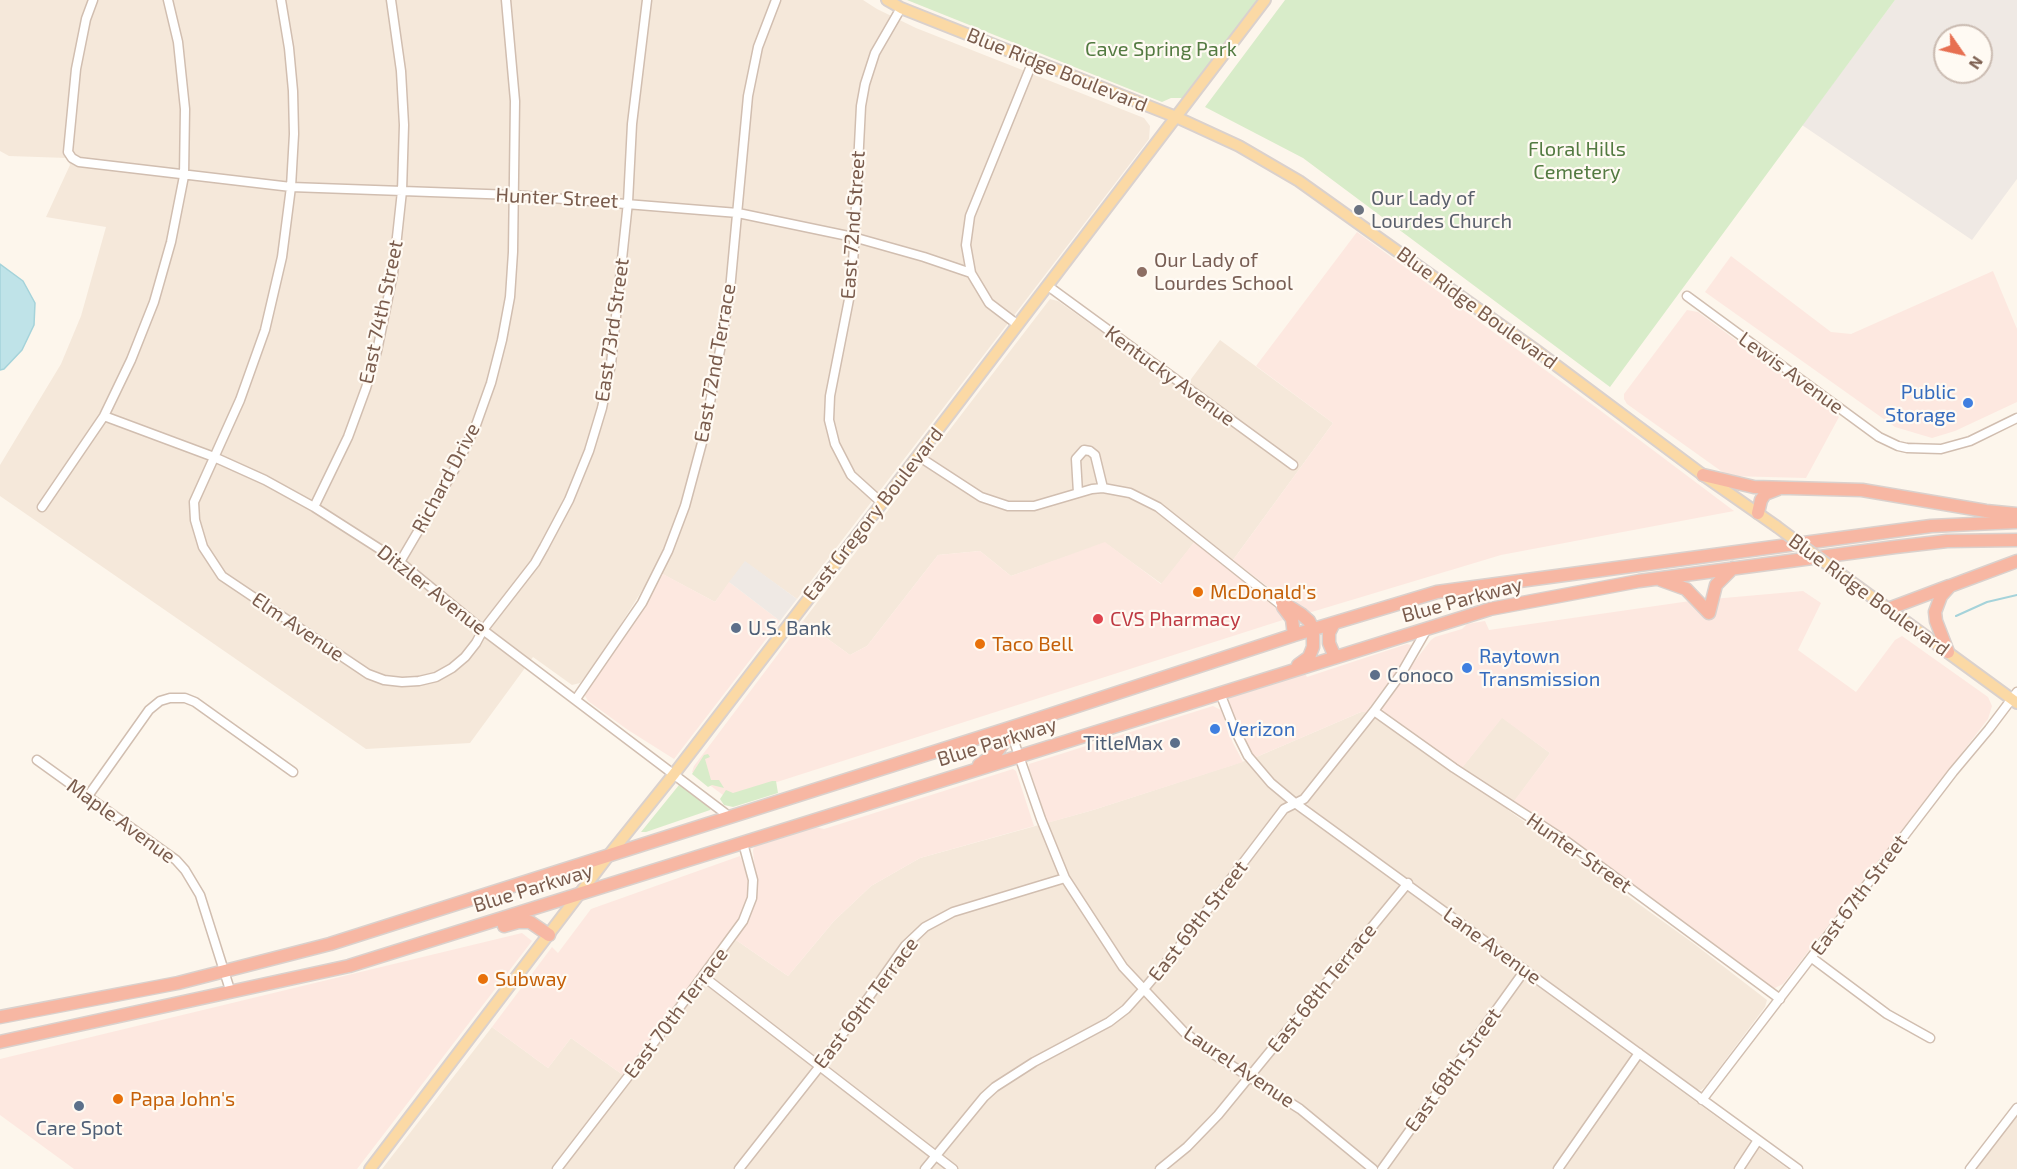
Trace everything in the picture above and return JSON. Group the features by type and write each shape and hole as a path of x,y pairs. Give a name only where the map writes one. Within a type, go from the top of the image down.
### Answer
{"highway":[{"path":"1703,475 1743,486 1862,490 1986,512 2017,514"},
{"path":"1758,513 1765,494 1774,489 1785,488"},
{"name":"Blue Parkway","path":"0,1017 123,995 225,973 330,944 1012,729 1294,635 1437,592 1931,526 2017,522"},
{"name":"Blue Parkway","path":"0,1042 349,966 1490,609 1733,568 1947,542 2017,540"},
{"path":"1888,609 2017,561"},
{"path":"1657,579 1686,589 1709,613 1716,585 1733,568"},
{"path":"1948,652 1939,631 1935,612 1941,596 1950,586"},
{"path":"1282,604 1309,621 1313,629 1309,657 1290,671"},
{"path":"1282,604 1292,619 1294,635"},
{"path":"1334,623 1329,633 1329,643 1335,657"},
{"path":"968,772 996,753 1012,729"},
{"path":"448,936 467,936 524,922 536,925 549,935"}],"main road":[{"name":"Blue Ridge Boulevard","path":"887,0 901,8 1176,117 1239,146 1299,181 1609,404 1888,609 2015,698"},
{"name":"East Gregory Boulevard","path":"370,1169 1265,0"}],"street":[{"name":"Hunter Street","path":"93,0 86,19 76,69 68,152 79,162 291,187 514,195 628,202 738,213 854,237 972,273"},
{"path":"42,507 104,416 131,360 154,302 171,242 184,176 186,142 183,75 168,0"},
{"name":"Elm Avenue","path":"281,0 289,48 294,134 291,187 282,257 264,330 240,400 194,502 198,534 212,563 222,576 368,674 384,680 419,681 452,668 476,644 483,630"},
{"name":"East 74th Street","path":"315,507 348,437 377,351 393,274 402,191 404,125 401,71 391,0"},
{"name":"Richard Drive","path":"400,562 458,465 491,383 502,340 510,297 514,195 515,101 506,0"},
{"name":"East 73rd Street","path":"483,630 544,548 569,500 590,451 602,408 611,364 628,202 632,124 647,0"},
{"name":"East 72nd Terrace","path":"576,699 642,603 668,551 685,506 703,440 730,290 748,96 758,47 776,0"},
{"name":"East 72nd Street","path":"882,503 851,475 835,444 829,420 830,396 852,284 861,106 875,53 901,8"},
{"path":"1018,325 989,303 972,273 966,245 970,216 1033,61"},
{"name":"Kentucky Avenue","path":"1047,286 1293,465"},
{"name":"Lewis Avenue","path":"1687,296 1879,437 1898,446 1941,449 1970,441 2017,418"},
{"name":"Ditzler Avenue","path":"104,416 214,457 265,480 315,507 400,562 483,630 730,817"},
{"path":"1078,493 1076,459 1084,450 1095,455 1103,488"},
{"path":"918,456 981,497 1008,506 1034,506 1092,489 1103,488 1130,494 1158,507 1282,604"},
{"name":"East 69th Street","path":"925,1169 995,1087 1034,1062 1109,1022 1126,1009 1144,990 1284,809 1304,799 1374,711 1401,674 1427,629"},
{"name":"Lane Avenue","path":"1220,693 1248,756 1271,783 1295,803 1798,1169"},
{"path":"88,796 149,710 160,701 172,698 185,698 195,702 293,772"},
{"name":"East 67th Street","path":"1702,1100 1953,772 2015,698"},
{"name":"Hunter Street","path":"1374,711 1454,768 1566,840 1780,999"},
{"name":"Laurel Avenue","path":"1012,729 1041,819 1065,878 1110,951 1184,1032 1300,1109 1373,1169"},
{"name":"Maple Avenue","path":"37,760 176,860 185,870 200,895 231,993"},
{"name":"East 70th Terrace","path":"557,1169 704,977 743,921 752,898 753,880 743,843"},
{"name":"East 69th Terrace","path":"739,1169 820,1066 905,946 925,927 953,912 1065,878"},
{"name":"East 68th Terrace","path":"1160,1169 1202,1131 1249,1077 1408,884"},
{"path":"1812,958 1887,1014 1930,1038"},
{"name":"East 68th Street","path":"1382,1169 1525,970"},
{"path":"704,977 953,1169"},
{"path":"1558,1169 1639,1053"},
{"path":"1970,1169 2017,1108"},
{"path":"1739,1169 1758,1140"}],"shaded area":[{"path":"0,0 863,0 916,28 1144,118 1150,126 1149,139 797,599 745,562 715,602 655,570 597,662 580,683 572,685 533,657 470,743 366,749 0,496 0,465 61,364 81,316 106,227 46,217 70,165 67,158 9,156 0,151"},
{"path":"1895,0 2017,0 2017,179 1972,240 1802,125"},
{"path":"1357,232 1734,511 1501,555 1305,614 1298,610 1233,560 1333,423 1256,366"},
{"name":"Public Storage","path":"1731,256 1831,332 1851,334 1993,271 2017,329 2017,402 1955,431 1932,438 1895,427 1705,292"},
{"path":"1050,299 1058,301 1183,390 1220,340 1333,423 1233,560 1200,535 1162,584 1105,543 1011,576 980,551 938,555 867,646 850,655 803,621"},
{"path":"1687,310 1698,312 1839,417 1806,478 1728,476 1627,404 1624,394"},
{"path":"1195,541 1262,594 1286,619 727,798 692,772 694,766 803,621 850,655 867,646 938,555 980,551 1011,576 1105,542 1161,584"},
{"path":"745,561 797,599 780,621 729,582"},
{"path":"663,574 715,602 729,582 780,621 674,759 628,730 588,701 584,694 628,632"},
{"path":"1803,591 1821,603 1798,650 1856,692 1895,640 1902,636 1988,697 1992,706 1988,719 1783,984 1775,988 1766,986 1514,801 1550,753 1502,718 1462,768 1382,708 1383,703 1431,640 1462,629 1467,624 1485,621 1489,630 1690,601"},
{"path":"1407,644 1411,645 1411,652 1366,712 1361,712 1254,758 1232,716 1230,697 1304,672 1307,677"},
{"path":"1213,706 1221,710 1233,743 1243,762 1047,823 1029,764"},
{"path":"1361,712 1366,712 1293,808 1788,1169 382,1169 492,1027 548,1068 571,1038 630,1080 736,940 788,976 834,921 871,886 920,858 1093,810 1254,758"},
{"path":"1375,717 1379,717 1456,775 1502,717 1550,753 1508,810 1693,943 1767,1000 1765,1007 1705,1087 1701,1090 1694,1089 1309,808 1308,800"},
{"path":"1013,769 1016,771 1034,826 920,858 871,886 834,921 788,976 736,940 753,908 756,887 753,850 755,846 815,827 824,829"},
{"path":"740,856 747,873 749,895 745,910 735,928 623,1075 571,1038 548,1068 492,1027 552,947 558,953 591,909"},
{"path":"522,933 532,941 357,1169 74,1169 0,1115 0,1059"},
{"path":"2017,1114 2017,1169 1975,1169"}],"green space":[{"name":"Cave Spring Park","path":"907,0 1260,0 1185,98 1171,98 1162,102"},
{"name":"Floral Hills Cemetery","path":"1285,0 1895,0 1610,387 1303,158 1205,107"},
{"path":"708,754 710,757 705,759 711,780 719,780 724,788 712,785 708,787 692,774 704,755"},
{"path":"776,781 778,793 733,807 724,805 720,799 726,790 733,793"},
{"path":"679,785 685,786 712,807 710,810 641,832"}],"water":[{"path":"0,264 23,281 35,303 34,325 22,350 4,369 0,370"}],"waterway":[{"path":"1956,616 1987,602 2017,595"}],"place":[{"name":"Our Lady of Lourdes Church","path":"1359,210"},
{"name":"Our Lady of Lourdes School","path":"1142,272"},
{"name":"Public Storage","path":"1968,403"},
{"name":"McDonald's","path":"1198,592"},
{"name":"CVS Pharmacy","path":"1098,619"},
{"name":"U.S. Bank","path":"736,628"},
{"name":"Taco Bell","path":"980,644"},
{"name":"Raytown Transmission","path":"1467,668"},
{"name":"Conoco","path":"1375,675"},
{"name":"Verizon","path":"1215,729"},
{"name":"TitleMax","path":"1175,743"},
{"name":"Subway","path":"483,979"},
{"name":"Papa John's","path":"118,1099"},
{"name":"Care Spot","path":"79,1106"}]}
